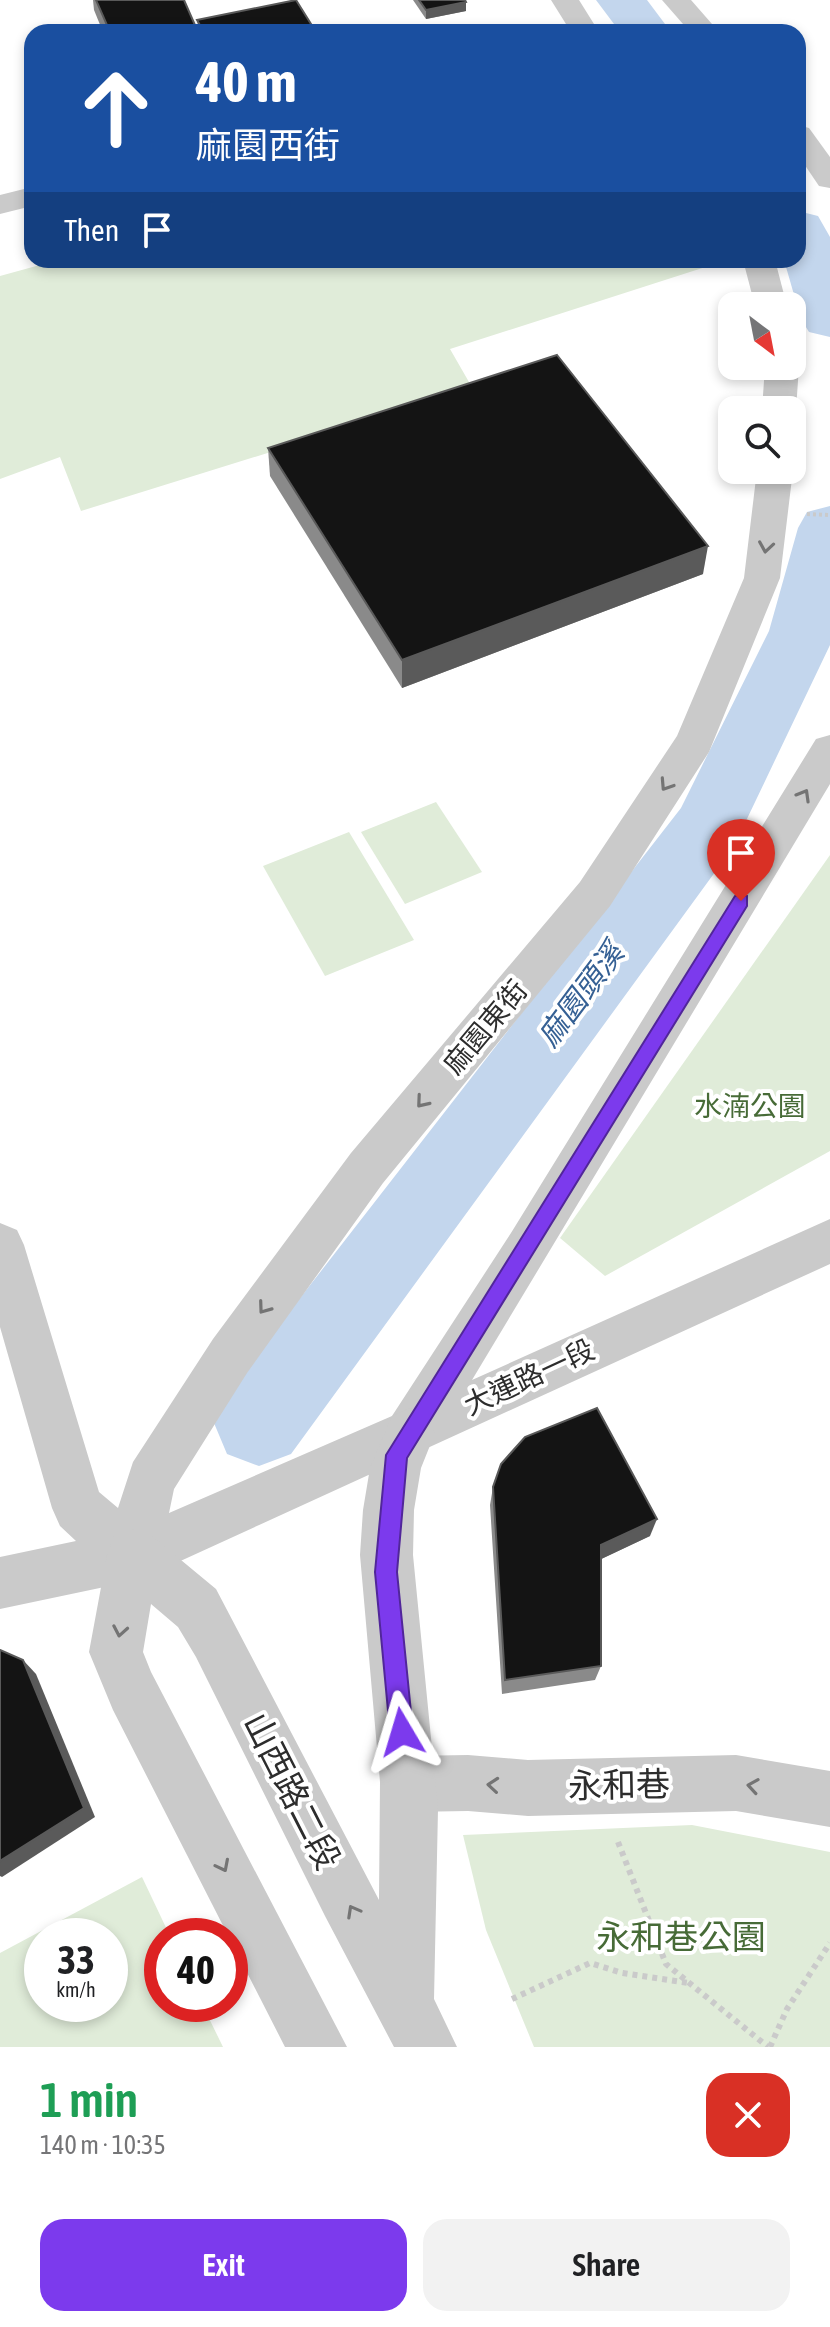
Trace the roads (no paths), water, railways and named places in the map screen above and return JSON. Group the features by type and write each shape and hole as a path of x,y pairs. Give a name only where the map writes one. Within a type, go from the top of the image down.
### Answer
{"street":[{"path":"565,0 580,24"},
{"path":"679,0 698,24"},
{"path":"808,140 830,179"},
{"path":"0,205 24,198"},
{"path":"761,268 767,292"},
{"name":"麻園東街","path":"133,1555 151,1480 230,1356 367,1168 595,894 695,741 762,578 773,484"},
{"path":"415,2025 408,1784 386,1572 397,1455 520,1262 830,750"},
{"name":"大連路一段","path":"0,1583 133,1555 410,1433 830,1241"},
{"name":"山西路二段","path":"0,1245 78,1508 197,1608 415,2025"},
{"path":"133,1555 116,1652 132,1691 317,2047"},
{"name":"永和巷","path":"408,1784 528,1788 736,1783 830,1799"}],"waterway":[{"name":"麻園頭溪","path":"621,0 640,24"},
{"name":"麻園頭溪","path":"806,246 830,319"},
{"name":"麻園頭溪","path":"259,1423 708,826 803,631 830,528"}],"park label":[{"name":"水湳公園","path":"750,1106"},
{"name":"永和巷公園","path":"681,1937"}]}
